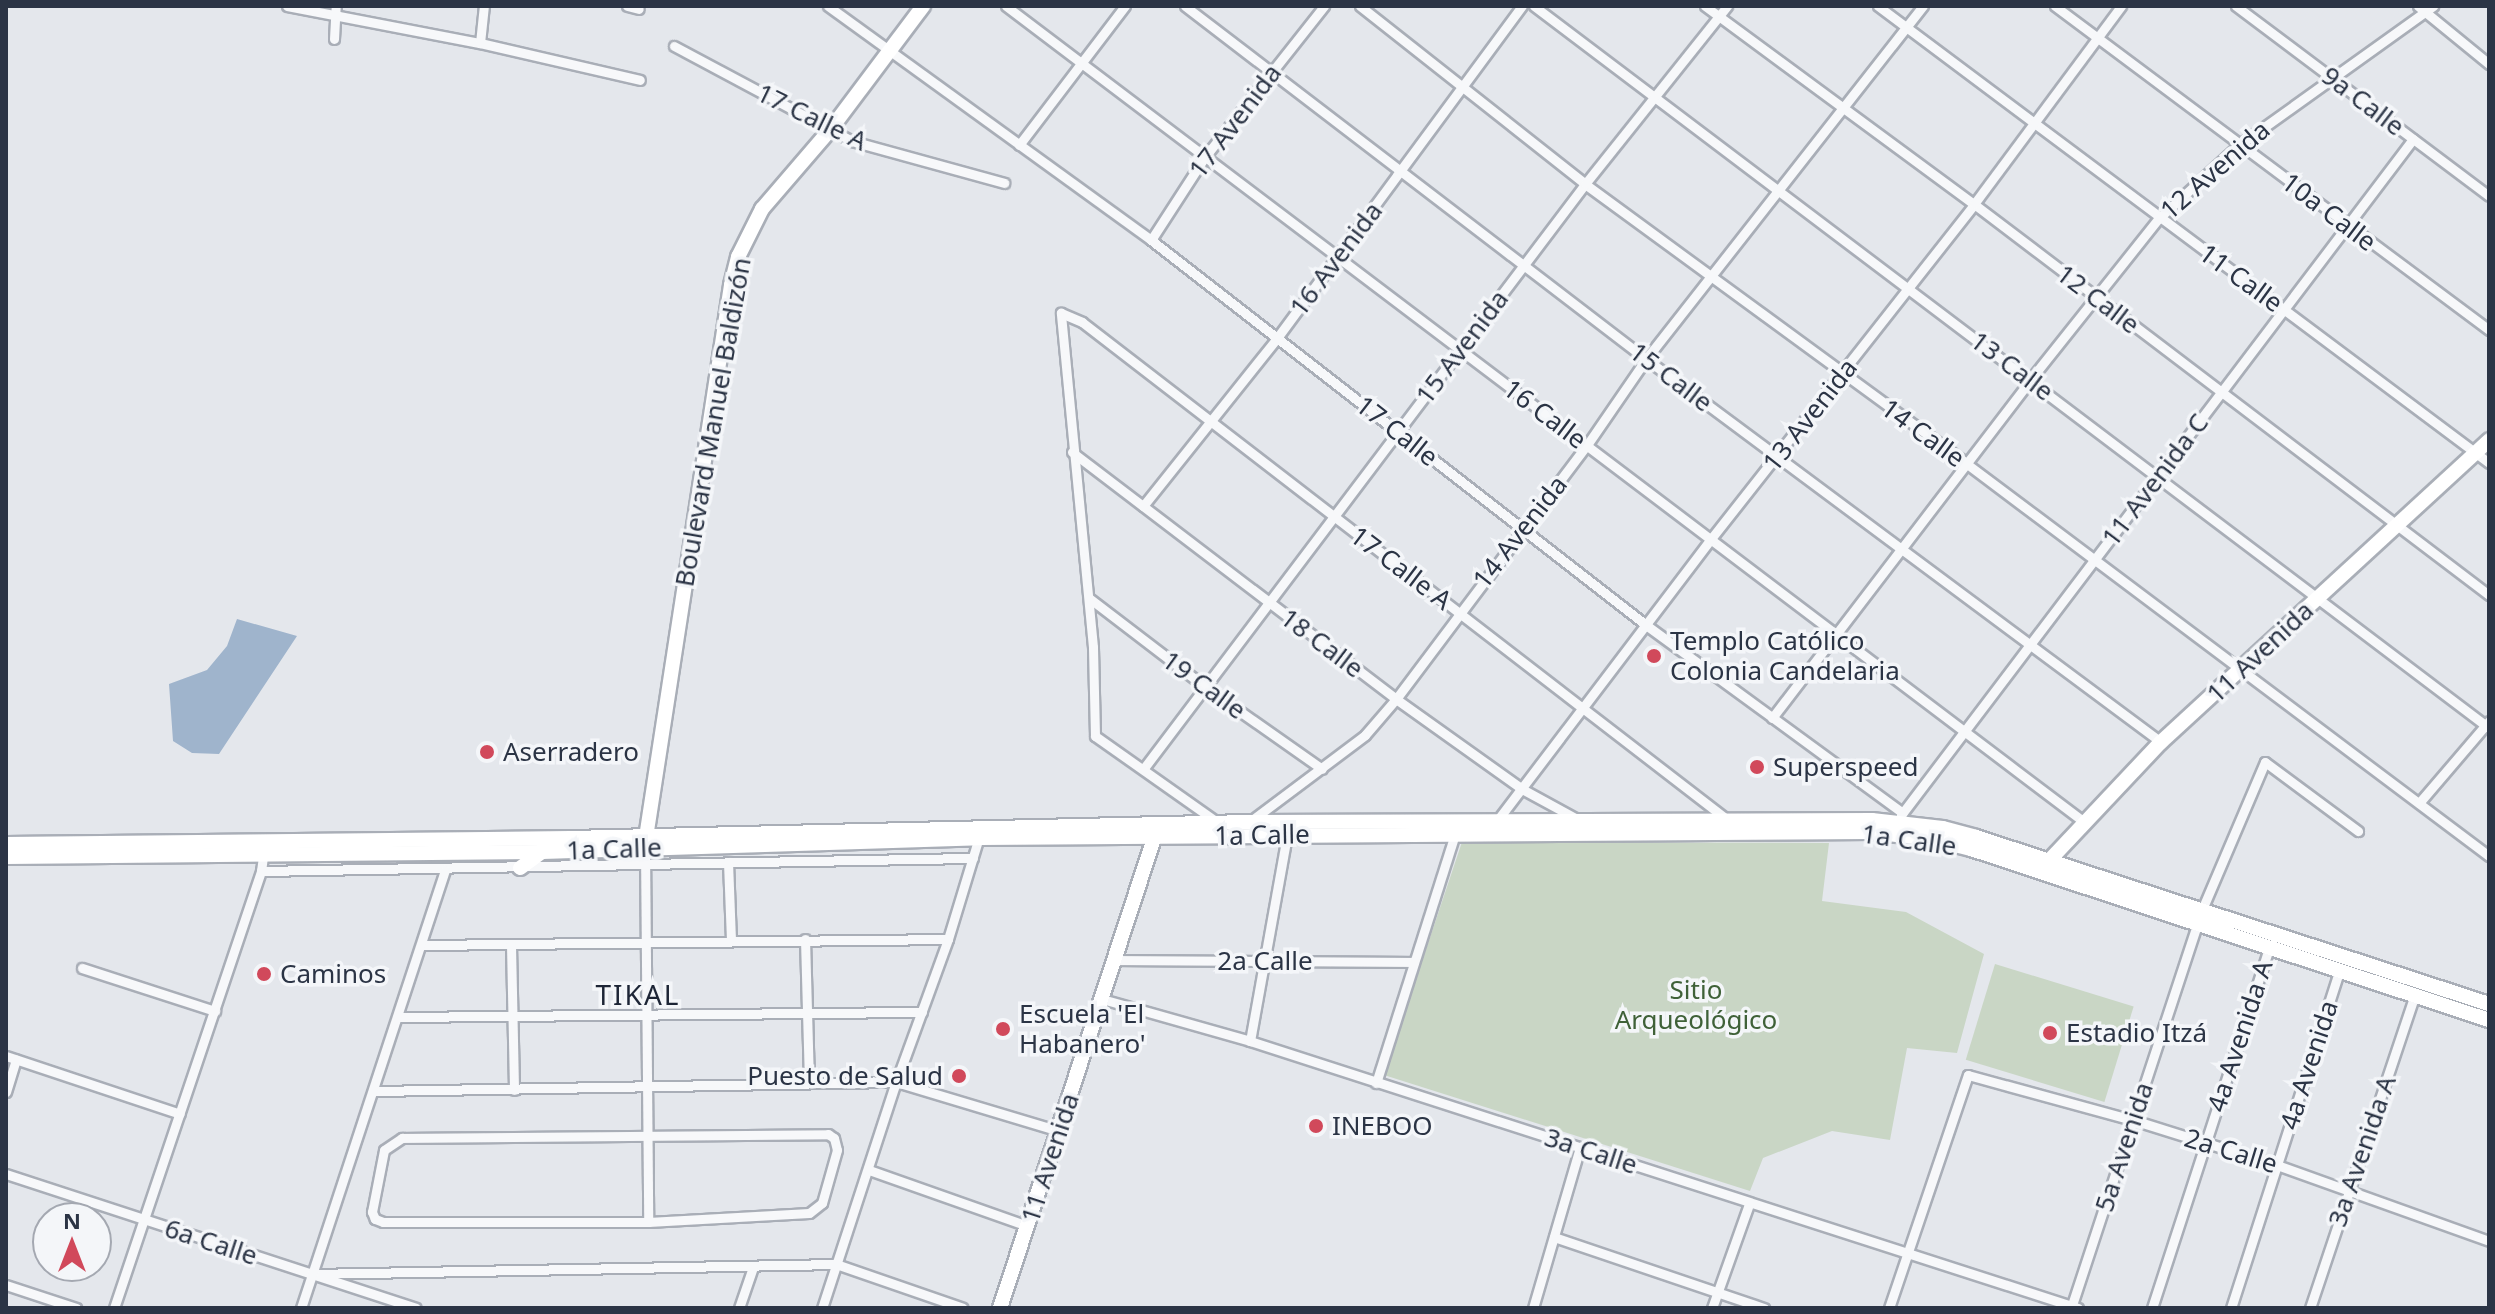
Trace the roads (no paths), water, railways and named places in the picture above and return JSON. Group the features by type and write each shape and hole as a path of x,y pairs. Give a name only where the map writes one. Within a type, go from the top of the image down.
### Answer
{"main road":[{"name":"Boulevard Manuel Baldizón","path":"645,849 731,285 748,233 762,209 830,130 923,6"},
{"name":"11 Avenida","path":"2044,866 2161,742 2489,440"},
{"name":"1a Calle","path":"1872,826 1900,817 1976,837 2044,866 2341,964 2415,995 2489,1020"},
{"name":"1a Calle","path":"1224,831 1249,822 1581,821 1729,826"},
{"name":"1a Calle","path":"6,857 360,847 571,845 645,849 980,833 1224,831 1287,835 1455,834 1729,826 1872,826 2044,866"},
{"name":"11 Avenida","path":"1000,1308 1157,831"},
{"name":"1a Calle","path":"6,844 264,849"},
{"name":"1a Calle","path":"360,847 542,852 571,845"},
{"path":"520,868 542,852"},
{"name":"1a Calle","path":"2199,918 2269,948 2489,1004"}],"street":[{"path":"287,6 336,10 640,80"},
{"path":"480,43 484,6"},
{"path":"627,6 639,9"},
{"path":"828,6 890,51"},
{"name":"16 Calle","path":"1006,6 2084,822"},
{"path":"1019,145 1125,6"},
{"name":"15 Calle","path":"1185,6 1646,359 2161,742"},
{"name":"17 Avenida","path":"1151,240 1204,158 1324,6"},
{"name":"14 Calle","path":"1360,6 1585,184 2242,668 2489,856"},
{"name":"16 Avenida","path":"1143,506 1277,338 1522,6"},
{"name":"13 Calle","path":"1534,6 2488,725"},
{"name":"12 Calle","path":"1705,6 1974,204 2489,595"},
{"name":"15 Avenida","path":"1144,768 1585,184 1727,6"},
{"name":"11 Calle","path":"1878,6 2158,219 2489,463"},
{"name":"14 Avenida","path":"1249,822 1365,735 1396,699 1459,611 1587,445 1646,359 1841,106 1923,6"},
{"name":"10a Calle","path":"2055,6 2197,109 2239,145 2489,330"},
{"name":"13 Avenida","path":"1496,822 1710,540 1909,289 2121,6"},
{"name":"9a Calle","path":"2236,6 2489,196"},
{"path":"2426,8 2489,64"},
{"name":"12 Avenida","path":"1772,718 2030,380 2158,219 2239,145 2426,8"},
{"path":"334,39 336,10"},
{"name":"17 Calle A","path":"674,46 852,141 1004,183"},
{"name":"17 Calle","path":"890,51 1151,240 1522,530 1900,817"},
{"name":"11 Avenida C","path":"1900,817 2413,139"},
{"name":"17 Calle A","path":"1072,452 1061,313 1082,322 1208,422 1459,611 1585,708 1729,826"},
{"path":"1072,452 1089,598 1095,736 1144,768 1224,831"},
{"name":"18 Calle","path":"1072,452 1396,699 1522,789 1581,821"},
{"name":"19 Calle","path":"1089,598 1204,686 1322,769"},
{"path":"2419,803 2488,725"},
{"name":"5a Avenida","path":"2074,1307 2199,918 2265,762 2358,831"},
{"path":"822,1308 896,1082 948,939 980,833"},
{"path":"1376,1083 1455,834"},
{"path":"1250,1041 1287,835"},
{"path":"114,1308 261,871 264,849"},
{"path":"645,849 643,1015 648,1222"},
{"name":"1a Calle","path":"261,871 520,868 645,849 728,862 973,858"},
{"path":"728,862 731,941"},
{"path":"301,1308 423,945 445,870"},
{"path":"805,939 809,1083"},
{"path":"423,945 948,939"},
{"path":"511,945 514,1090"},
{"name":"4a Avenida A","path":"2152,1308 2269,948"},
{"name":"2a Calle","path":"1115,960 1414,962"},
{"name":"4a Avenida","path":"2231,1308 2341,964"},
{"path":"82,968 215,1011"},
{"name":"3a Avenida A","path":"2310,1308 2415,995"},
{"name":"3a Calle","path":"1102,999 1250,1041 2074,1307"},
{"path":"398,1017 922,1012"},
{"path":"6,1092 11,1058 180,1114"},
{"name":"2a Calle","path":"1907,1255 1968,1075 2133,1120 2277,1165 2489,1241"},
{"path":"375,1091 896,1082 1059,1131"},
{"path":"828,1134 834,1138 837,1150 822,1203 809,1213 648,1222 383,1222 375,1219 372,1212 384,1150 402,1138 828,1134"},
{"path":"1533,1308 1580,1147"},
{"path":"869,1170 1028,1226"},
{"name":"6a Calle","path":"6,1174 416,1308"},
{"path":"1712,1308 1749,1204"},
{"path":"1554,1237 1764,1308"},
{"path":"1889,1308 1907,1255"},
{"path":"312,1274 836,1264 963,1308"},
{"path":"739,1308 753,1267"},
{"path":"6,1285 76,1308"}],"water":[{"path":"237,619 297,636 219,754 192,753 173,741 169,684 207,670 227,646"}],"place":[{"name":"Templo Católico Colonia Candelaria","path":"1654,656"},
{"name":"Aserradero","path":"487,752"},
{"name":"Superspeed","path":"1757,767"},
{"name":"Caminos","path":"264,974"},
{"name":"Escuela 'El Habanero'","path":"1003,1029"},
{"name":"Estadio Itzá","path":"2050,1033"},
{"name":"Puesto de Salud","path":"959,1076"},
{"name":"INEBOO","path":"1316,1126"}],"district":[{"name":"TIKAL","path":"638,994"}],"park label":[{"name":"Sitio Arqueológico","path":"1696,1005"}]}
